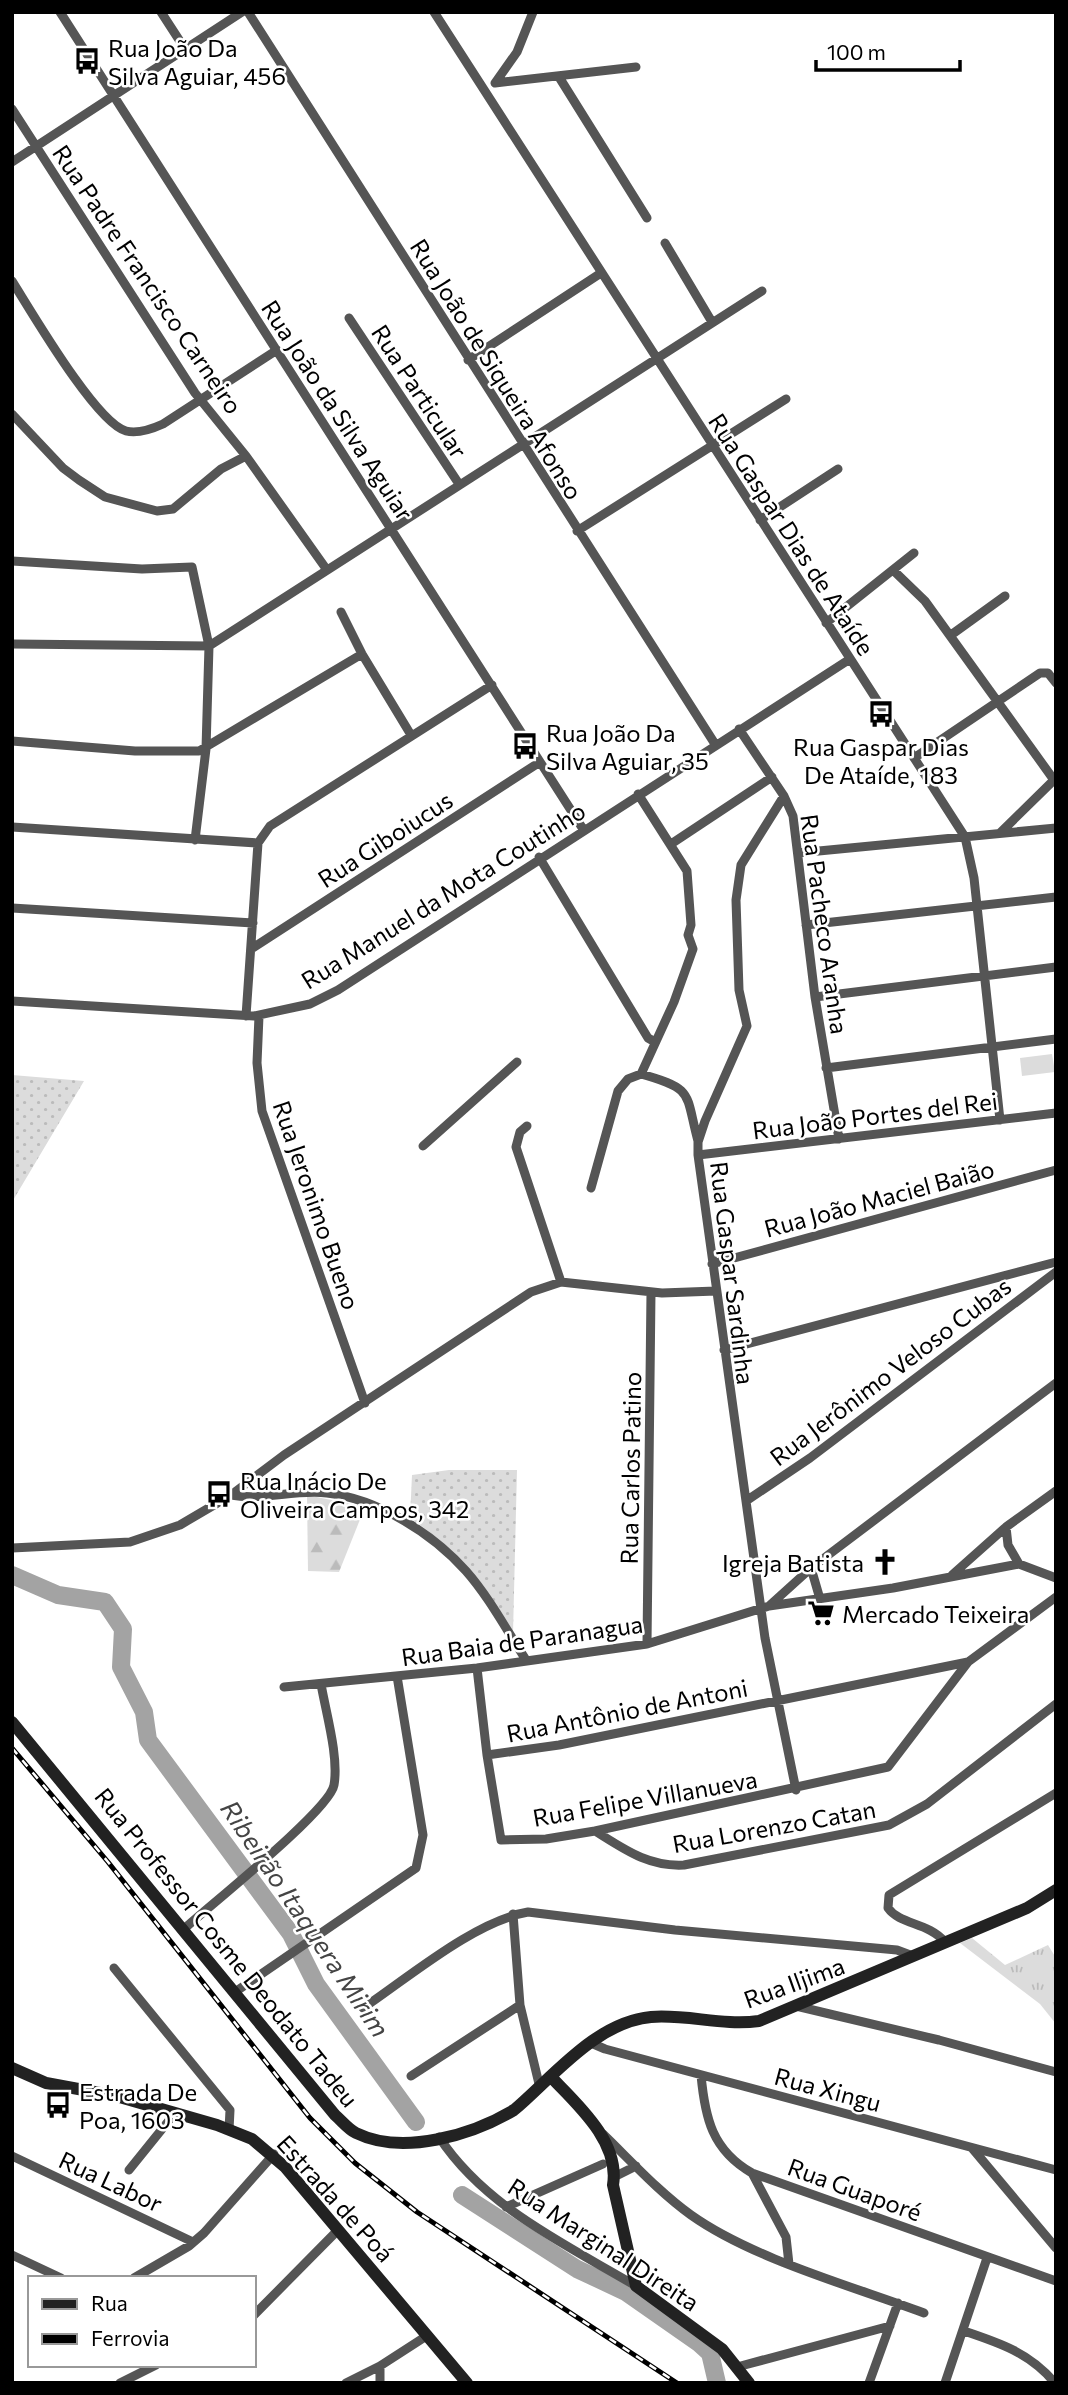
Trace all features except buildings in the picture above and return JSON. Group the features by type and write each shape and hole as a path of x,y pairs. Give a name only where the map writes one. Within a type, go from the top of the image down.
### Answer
{"main road":[{"name":"Rua Professor Cosme Deodato Tadeu","path":"12,1722 335,2115 356,2133 397,2143 439,2137"},
{"name":"Rua Iljima","path":"439,2137 503,2117 592,2043 638,2020 651,2017 734,2025 759,2021 1027,1908 1056,1890"},
{"name":"Estrada de Poá","path":"12,2068 46,2083 116,2095 229,2130 252,2139 274,2154 467,2383"},
{"path":"551,2077 597,2127 613,2181 636,2286"},
{"path":"597,2127 603,2164 613,2181"},
{"name":"Rua Marginal Direita","path":"636,2286 709,2338 749,2383"}],"street":[{"name":"Rua João da Silva Aguiar","path":"60,12 583,829"},
{"path":"161,12 185,49"},
{"path":"12,162 242,12"},
{"name":"Rua João de Siqueira Afonso","path":"248,12 715,744"},
{"name":"Rua Gaspar Dias de Ataíde","path":"434,12 965,837 972,860 1000,1119"},
{"path":"485,89 495,83 512,61 533,12"},
{"path":"495,83 636,67"},
{"path":"559,77 647,218"},
{"name":"Rua Padre Francisco Carneiro","path":"12,108 200,400 246,456 327,570"},
{"path":"664,243 712,322"},
{"path":"468,360 601,273"},
{"path":"12,281 16,296 97,410 125,431 153,428 277,350"},
{"path":"12,644 209,646 762,291"},
{"name":"Rua Particular","path":"349,318 459,484"},
{"path":"577,531 786,398"},
{"path":"12,414 63,468 79,480 105,497 158,511 173,509 221,469 246,456"},
{"path":"760,520 838,469"},
{"path":"826,624 914,553"},
{"path":"12,561 142,569 192,568 209,646 206,749 195,840"},
{"path":"894,571 907,580 951,635 996,701 1055,779 999,834"},
{"path":"951,635 1005,596"},
{"path":"341,612 362,654 411,735"},
{"path":"12,741 135,751 206,749 362,654"},
{"name":"Rua Manuel da Mota Coutinho","path":"12,1001 246,1016 259,1016 310,1004 338,990 539,857 849,659"},
{"path":"914,758 1040,673 1048,673 1056,683"},
{"path":"246,1016 258,843 270,827 492,685"},
{"name":"Rua Pacheco Aranha","path":"739,729 784,796 793,816 815,997 839,1139"},
{"name":"Rua Giboiucus","path":"251,949 540,762"},
{"path":"671,844 772,777"},
{"path":"638,793 688,876 691,925 688,935 693,954 640,1074"},
{"name":"Rua Gaspar Sardinha","path":"765,1607 724,1350 698,1142 747,1026 739,990 736,900 741,865 784,796"},
{"path":"12,827 258,843"},
{"path":"798,853 1056,828"},
{"path":"539,857 648,1038 655,1042"},
{"path":"806,925 1056,897"},
{"path":"12,908 253,923"},
{"path":"815,997 1056,967"},
{"name":"Rua Jeronimo Bueno","path":"259,1016 257,1063 261,1111 365,1403"},
{"path":"826,1068 1056,1039"},
{"path":"423,1146 517,1062"},
{"path":"591,1188 618,1091 628,1079 640,1074 668,1082 683,1093 693,1108 698,1142"},
{"name":"Rua João Portes del Rei","path":"698,1155 1056,1113"},
{"path":"527,1126 520,1132 516,1147 561,1282"},
{"name":"Rua João Maciel Baião","path":"712,1264 1056,1170"},
{"path":"724,1350 1056,1262"},
{"name":"Rua Jerônimo Veloso Cubas","path":"746,1501 810,1458 1056,1272"},
{"path":"12,1548 130,1542 156,1536 180,1525 230,1494 503,1308 531,1292 561,1282 651,1292 716,1291"},
{"name":"Rua Carlos Patino","path":"647,1644 651,1292"},
{"path":"765,1607 811,1568 1056,1383"},
{"path":"950,1576 1006,1527 1056,1491"},
{"path":"230,1494 330,1493 363,1501 399,1519 430,1539 467,1572 526,1660"},
{"path":"1006,1527 1008,1545 1019,1564"},
{"path":"765,1607 1019,1564 1056,1578"},
{"path":"811,1568 820,1599"},
{"path":"968,1662 1056,1597"},
{"name":"Rua Baia de Paranagua","path":"284,1687 478,1668 647,1644 765,1607"},
{"name":"Rua Felipe Villanueva","path":"765,1607 777,1701 796,1790"},
{"name":"Rua Felipe Villanueva","path":"487,1755 501,1840 546,1839 595,1831 796,1790 887,1767 968,1662"},
{"name":"Rua Antônio de Antoni","path":"478,1668 487,1755 559,1745 968,1662"},
{"path":"235,1992 415,1868 423,1835 397,1676"},
{"path":"184,1929 324,1804 334,1787 334,1767 321,1684"},
{"name":"Rua Lorenzo Catan","path":"595,1831 642,1860 664,1866 684,1865 889,1825 927,1804 1056,1704"},
{"path":"945,1942 928,1927 892,1914 887,1908 888,1895 1056,1793"},
{"path":"363,2008 482,1928 513,1914 545,1912 675,1930 897,1950 913,1956"},
{"path":"513,1914 520,2005 540,2088"},
{"path":"114,1968 230,2110 229,2130"},
{"path":"411,2076 520,2005"},
{"path":"796,2006 939,2040 1056,2072"},
{"name":"Rua Xingu","path":"592,2043 1056,2170"},
{"name":"Rua Guaporé","path":"701,2075 704,2111 712,2135 729,2157 752,2173 857,2208 987,2258 1056,2281"},
{"path":"130,2170 175,2113"},
{"path":"597,2127 690,2214 717,2231 789,2263 924,2313"},
{"name":"Rua Marginal Direita","path":"439,2137 459,2166 506,2207 636,2286"},
{"path":"971,2147 1056,2248"},
{"path":"137,2276 193,2242 225,2213 274,2154"},
{"name":"Rua Labor","path":"12,2156 193,2242"},
{"path":"506,2207 603,2164"},
{"path":"613,2181 636,2166"},
{"path":"752,2173 786,2237 789,2263"},
{"path":"256,2313 338,2230"},
{"path":"12,2255 57,2276"},
{"path":"948,2381 987,2258"},
{"path":"869,2383 898,2303"},
{"path":"737,2367 890,2326"},
{"path":"964,2331 1014,2348 1034,2361 1055,2383"},
{"path":"346,2383 380,2366 428,2335"},
{"path":"380,2366 380,2383"},
{"path":"120,2383 152,2367"}],"green space":[{"path":"1052,1054 1055,1072 1022,1076 1020,1058"},
{"path":"12,1075 84,1081 12,1202"},
{"path":"449,1470 517,1470 513,1633 455,1556 410,1518 412,1475"},
{"path":"307,1495 365,1507 339,1572 308,1571"},
{"path":"972,1938 1005,1965 1048,1945 1056,1958 1056,2024 1040,2004 960,1943"}],"waterway":[{"name":"Ribeirão Itaquera Mirim","path":"12,1575 58,1595 105,1602 123,1629 121,1667 144,1712 148,1740 291,1934 316,1984 416,2122"},
{"name":"Ribeirão Itaquera Mirim","path":"462,2195 577,2269 626,2292 699,2343 710,2353 717,2383"}],"railway":[{"path":"12,1748 108,1862 310,2118 355,2163 417,2212 677,2383"}],"place":[{"name":"Rua João Da Silva Aguiar, 456","path":"87,61"},
{"name":"Rua Gaspar Dias De Ataíde, 183","path":"881,714"},
{"name":"Rua João Da Silva Aguiar, 35","path":"525,746"},
{"name":"Rua Inácio De Oliveira Campos, 342","path":"219,1494"},
{"name":"Igreja Batista","path":"885,1562"},
{"name":"Mercado Teixeira","path":"821,1613"},
{"name":"Estrada De Poa, 1603","path":"58,2105"}]}
